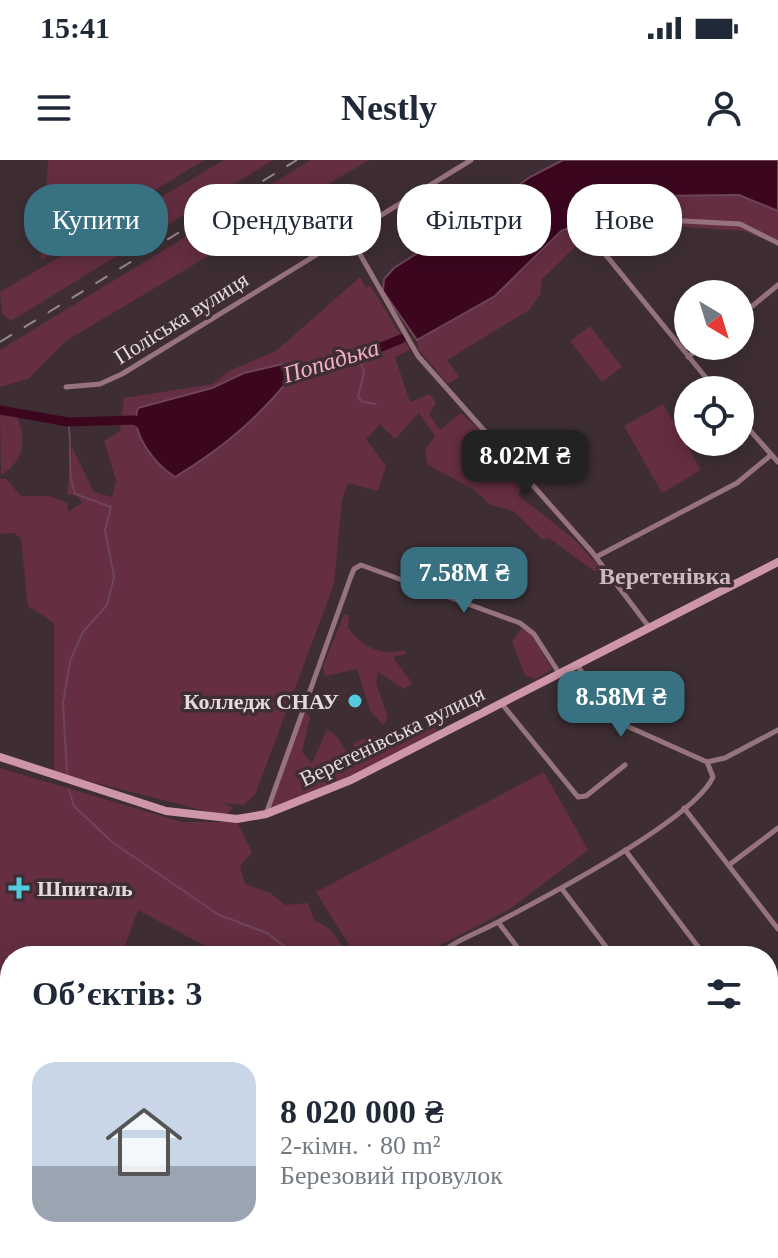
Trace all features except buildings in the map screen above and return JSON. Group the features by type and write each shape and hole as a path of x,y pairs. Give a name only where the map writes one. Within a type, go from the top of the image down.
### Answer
{"street":[{"name":"Поліська вулиця","path":"381,215 471,160"},
{"path":"674,340 592,238 621,221 646,219 740,224 778,243"},
{"name":"Поліська вулиця","path":"66,387 100,384 122,374 315,256"},
{"path":"361,256 418,356 596,557 649,627"},
{"path":"754,305 778,285"},
{"path":"691,360 704,376"},
{"path":"754,435 778,462"},
{"path":"596,557 737,483 771,455"},
{"name":"Веретенівська вулиця","path":"0,757 166,811 237,819 266,814 351,780 778,562"},
{"path":"266,814 350,579 354,569 361,565 470,602 520,623 534,634 559,673"},
{"path":"577,665 612,716 629,727 707,762 725,758 778,730"},
{"path":"502,704 578,797 586,796 625,765"},
{"path":"455,946 562,889 684,808 709,785 713,777 707,762"},
{"path":"684,808 775,920 778,929"},
{"path":"729,865 778,828"},
{"path":"625,850 697,946"},
{"path":"562,889 605,946"},
{"path":"498,922 516,946"}],"shaded area":[{"path":"48,160 204,160 165,184 46,184"},
{"path":"224,160 273,160 234,184 184,184 184,215 168,225 168,193"},
{"path":"311,160 369,160 329,184 272,184"},
{"path":"563,160 778,160 778,211 739,195 682,196 682,184 567,184 567,228 551,241 551,184 520,184"},
{"path":"739,195 778,211 778,245 744,231 682,227 682,196"},
{"path":"567,228 567,255 542,279 540,295 529,310 447,360 459,377 448,384 418,349 417,340 495,296 536,256 551,256 551,241"},
{"path":"184,238 184,256 208,256 66,341 28,379 0,387 0,350 154,256 168,256 168,247"},
{"path":"61,256 117,256 11,321 2,314 0,292"},
{"path":"413,256 536,256 495,296 417,340 383,291 384,279"},
{"path":"360,277 366,288 370,285 410,350 395,357 410,402 430,394 436,403 429,414 440,430 461,413 495,444 497,455 525,482 518,495 575,540 605,573 602,577 549,538 542,539 513,511 491,505 476,491 428,465 425,450 435,436 419,413 395,439 380,424 366,439 386,466 378,491 348,483 342,499 334,584 255,795 243,805 223,803 233,808 225,816 54,772 54,623 28,606 21,539 15,533 0,534 0,479 6,479 21,496 49,496 67,503 68,512 82,503 78,495 67,495 72,447 94,492 112,497 116,480 104,441 120,431 124,398 213,384 229,371 276,351"},
{"path":"590,326 622,367 602,382 570,341"},
{"path":"283,364 299,368 271,401 211,453 175,477 152,456 140,437 136,418 138,408 212,388 244,373"},
{"path":"663,404 674,423 674,456 693,456 701,470 662,493 624,426"},
{"path":"0,415 17,417 23,442 19,457 1,475"},
{"path":"344,615 349,615 348,628 366,645 387,652 404,650 406,654 393,657 412,683 404,689 378,672 376,683 388,718 383,725 370,710 357,669 325,676 323,666"},
{"path":"522,628 532,635 552,669 536,679 525,675 512,642"},
{"path":"305,710 310,718 302,752 312,763 327,730 336,735 353,756 354,743 370,736 390,739 432,725 439,732 377,765 267,811"},
{"path":"0,768 182,822 237,822 252,852 240,866 245,884 270,893 285,905 308,903 314,920 330,929 343,946 205,946 138,910 125,946 0,946"},
{"path":"544,772 588,850 510,909 439,946 350,946 316,892"}],"waterway":[{"name":"Попадька","path":"289,372 359,356 401,339"},
{"path":"359,356 364,373 358,397 363,402 376,404"},
{"name":"Попадька","path":"0,410 68,422 135,420 143,426"},
{"path":"67,773 63,703 70,661 83,632 107,605 114,577 105,530 111,507 75,494 68,422"},
{"path":"69,790 74,806 112,842 219,915 267,933 284,946"}],"railway":[{"path":"0,342 297,160"}],"place":[{"name":"Колледж СНАУ","path":"355,701"},
{"name":"Шпиталь","path":"19,888"}],"district":[{"name":"Веретенівка","path":"665,576"}]}
